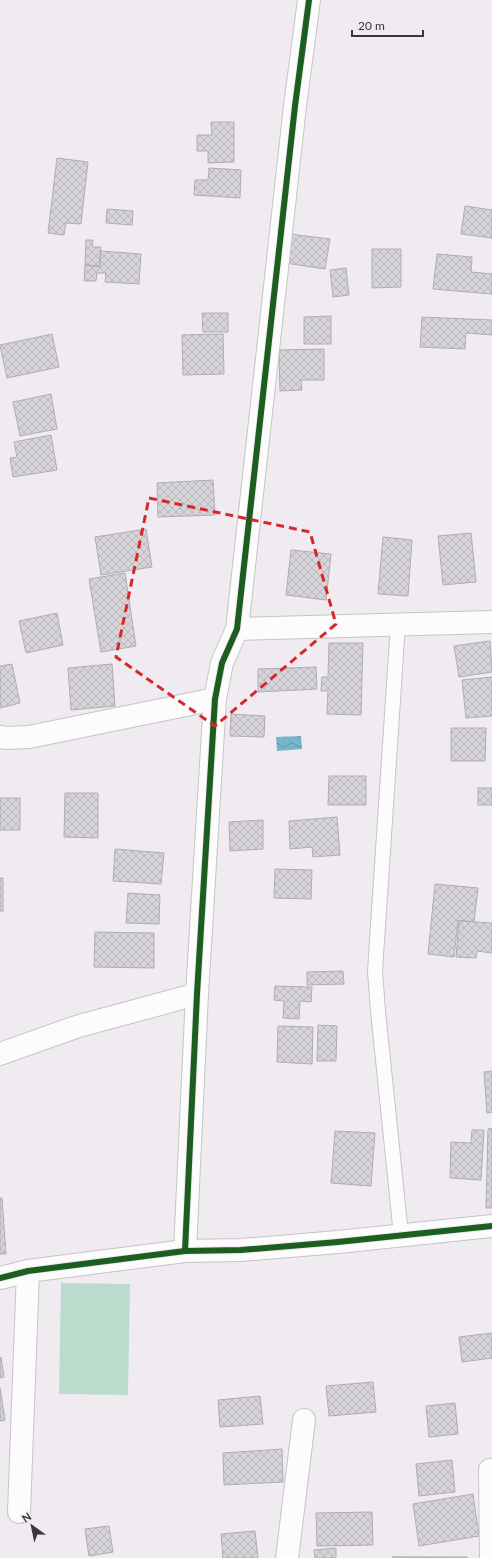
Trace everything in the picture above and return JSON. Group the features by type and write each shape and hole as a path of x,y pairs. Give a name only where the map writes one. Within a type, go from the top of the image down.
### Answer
{"street":[{"path":"186,1251 197,994 216,699 222,664 237,629 295,106 309,0"},
{"path":"237,629 492,622"},
{"path":"0,737 29,737 216,699"},
{"path":"0,1054 80,1026 197,994"},
{"path":"0,1278 28,1271 186,1251 241,1250 492,1226"},
{"path":"19,1512 28,1271"},
{"path":"287,1558 304,1420"},
{"path":"492,1470 490,1470 492,1558"}],"lane":[{"path":"398,624 376,971 378,1011 401,1235"}],"highlighted area":[{"path":"149,498 310,532 336,624 215,726 116,657"}],"green space":[{"path":"61,1283 130,1284 128,1395 59,1394"}],"water":[{"path":"301,736 302,749 277,751 276,737"}],"building":[{"path":"211,122 234,122 234,162 208,163 208,151 197,151 197,135 212,135"},
{"path":"57,158 88,162 81,224 66,223 64,235 48,233"},
{"path":"209,168 241,170 240,198 194,195 195,180 208,180"},
{"path":"465,206 492,210 492,238 461,234"},
{"path":"107,209 133,211 132,225 106,223"},
{"path":"290,234 330,239 325,269 285,263"},
{"path":"86,240 93,240 92,247 101,247 99,266 85,265"},
{"path":"372,249 401,249 401,287 372,288"},
{"path":"101,251 141,254 139,284 105,282 106,273 97,273 96,281 84,281 85,265 100,267"},
{"path":"437,254 472,257 471,272 492,274 492,294 433,289"},
{"path":"346,268 349,295 333,297 330,270"},
{"path":"202,313 228,313 228,332 203,332"},
{"path":"331,316 331,344 304,344 304,317"},
{"path":"422,317 492,320 492,335 466,333 465,349 420,347"},
{"path":"52,334 59,367 7,378 0,345"},
{"path":"223,334 224,374 183,375 182,335"},
{"path":"324,349 324,380 301,380 302,390 280,391 279,350"},
{"path":"51,394 57,429 20,436 13,402"},
{"path":"51,435 57,470 13,477 10,458 17,457 14,442"},
{"path":"213,480 215,515 158,517 157,483"},
{"path":"146,529 152,567 101,575 95,537"},
{"path":"471,533 476,582 443,585 438,536"},
{"path":"383,537 412,540 408,596 378,594"},
{"path":"291,550 331,554 326,600 286,595"},
{"path":"125,573 136,646 101,652 89,579"},
{"path":"57,613 63,645 26,653 19,621"},
{"path":"490,641 492,672 459,677 454,646"},
{"path":"329,643 363,643 361,715 327,714 328,691 321,691 322,677 328,677"},
{"path":"12,664 20,703 0,708 0,666"},
{"path":"112,664 115,706 71,710 68,668"},
{"path":"316,667 317,689 258,692 258,669"},
{"path":"492,677 492,716 466,718 462,680"},
{"path":"231,714 265,716 264,737 230,736"},
{"path":"451,728 486,728 485,761 451,761"},
{"path":"329,776 366,776 366,805 328,805"},
{"path":"478,788 492,788 492,805 478,805"},
{"path":"65,793 98,793 98,838 64,837"},
{"path":"0,798 20,798 20,830 0,830"},
{"path":"337,817 340,855 313,857 312,847 290,849 289,821"},
{"path":"263,820 263,849 230,851 229,822"},
{"path":"115,849 164,853 161,884 113,881"},
{"path":"275,869 312,870 311,899 274,898"},
{"path":"0,878 3,878 3,911 0,911"},
{"path":"435,884 478,888 474,922 458,920 454,957 428,954"},
{"path":"128,893 160,895 159,924 126,923"},
{"path":"459,921 492,923 492,953 477,951 476,958 456,957"},
{"path":"95,932 154,933 154,968 94,967"},
{"path":"343,971 344,984 307,985 307,972"},
{"path":"275,986 312,987 311,1002 300,1001 299,1019 283,1018 284,1001 274,1000"},
{"path":"318,1025 337,1026 336,1061 317,1061"},
{"path":"278,1026 313,1027 312,1064 277,1062"},
{"path":"492,1071 492,1112 487,1113 484,1072"},
{"path":"492,1128 492,1208 486,1208 488,1129"},
{"path":"472,1130 484,1130 481,1180 450,1178 451,1142 471,1143"},
{"path":"335,1131 375,1133 371,1186 331,1183"},
{"path":"0,1198 2,1198 6,1254 0,1254"},
{"path":"492,1333 492,1358 462,1362 459,1337"},
{"path":"1,1357 4,1377 0,1378 0,1358"},
{"path":"373,1382 376,1412 329,1416 326,1386"},
{"path":"0,1388 5,1420 0,1421"},
{"path":"260,1396 263,1424 220,1427 218,1400"},
{"path":"455,1403 458,1434 429,1437 426,1406"},
{"path":"282,1449 283,1482 224,1485 223,1453"},
{"path":"452,1460 455,1492 419,1496 416,1464"},
{"path":"473,1494 479,1536 419,1546 413,1504"},
{"path":"372,1512 373,1545 317,1546 316,1513"},
{"path":"109,1526 113,1552 89,1556 85,1529"},
{"path":"255,1531 258,1558 223,1558 221,1534"},
{"path":"336,1548 336,1558 315,1558 314,1550"},
{"path":"392,1557 467,1557 467,1558"}],"cycle path":[{"path":"185,1251 197,994 215,699 222,663 237,629 295,106 309,0"},
{"path":"0,1278 28,1271 185,1251 241,1250 338,1242 492,1226"}]}
